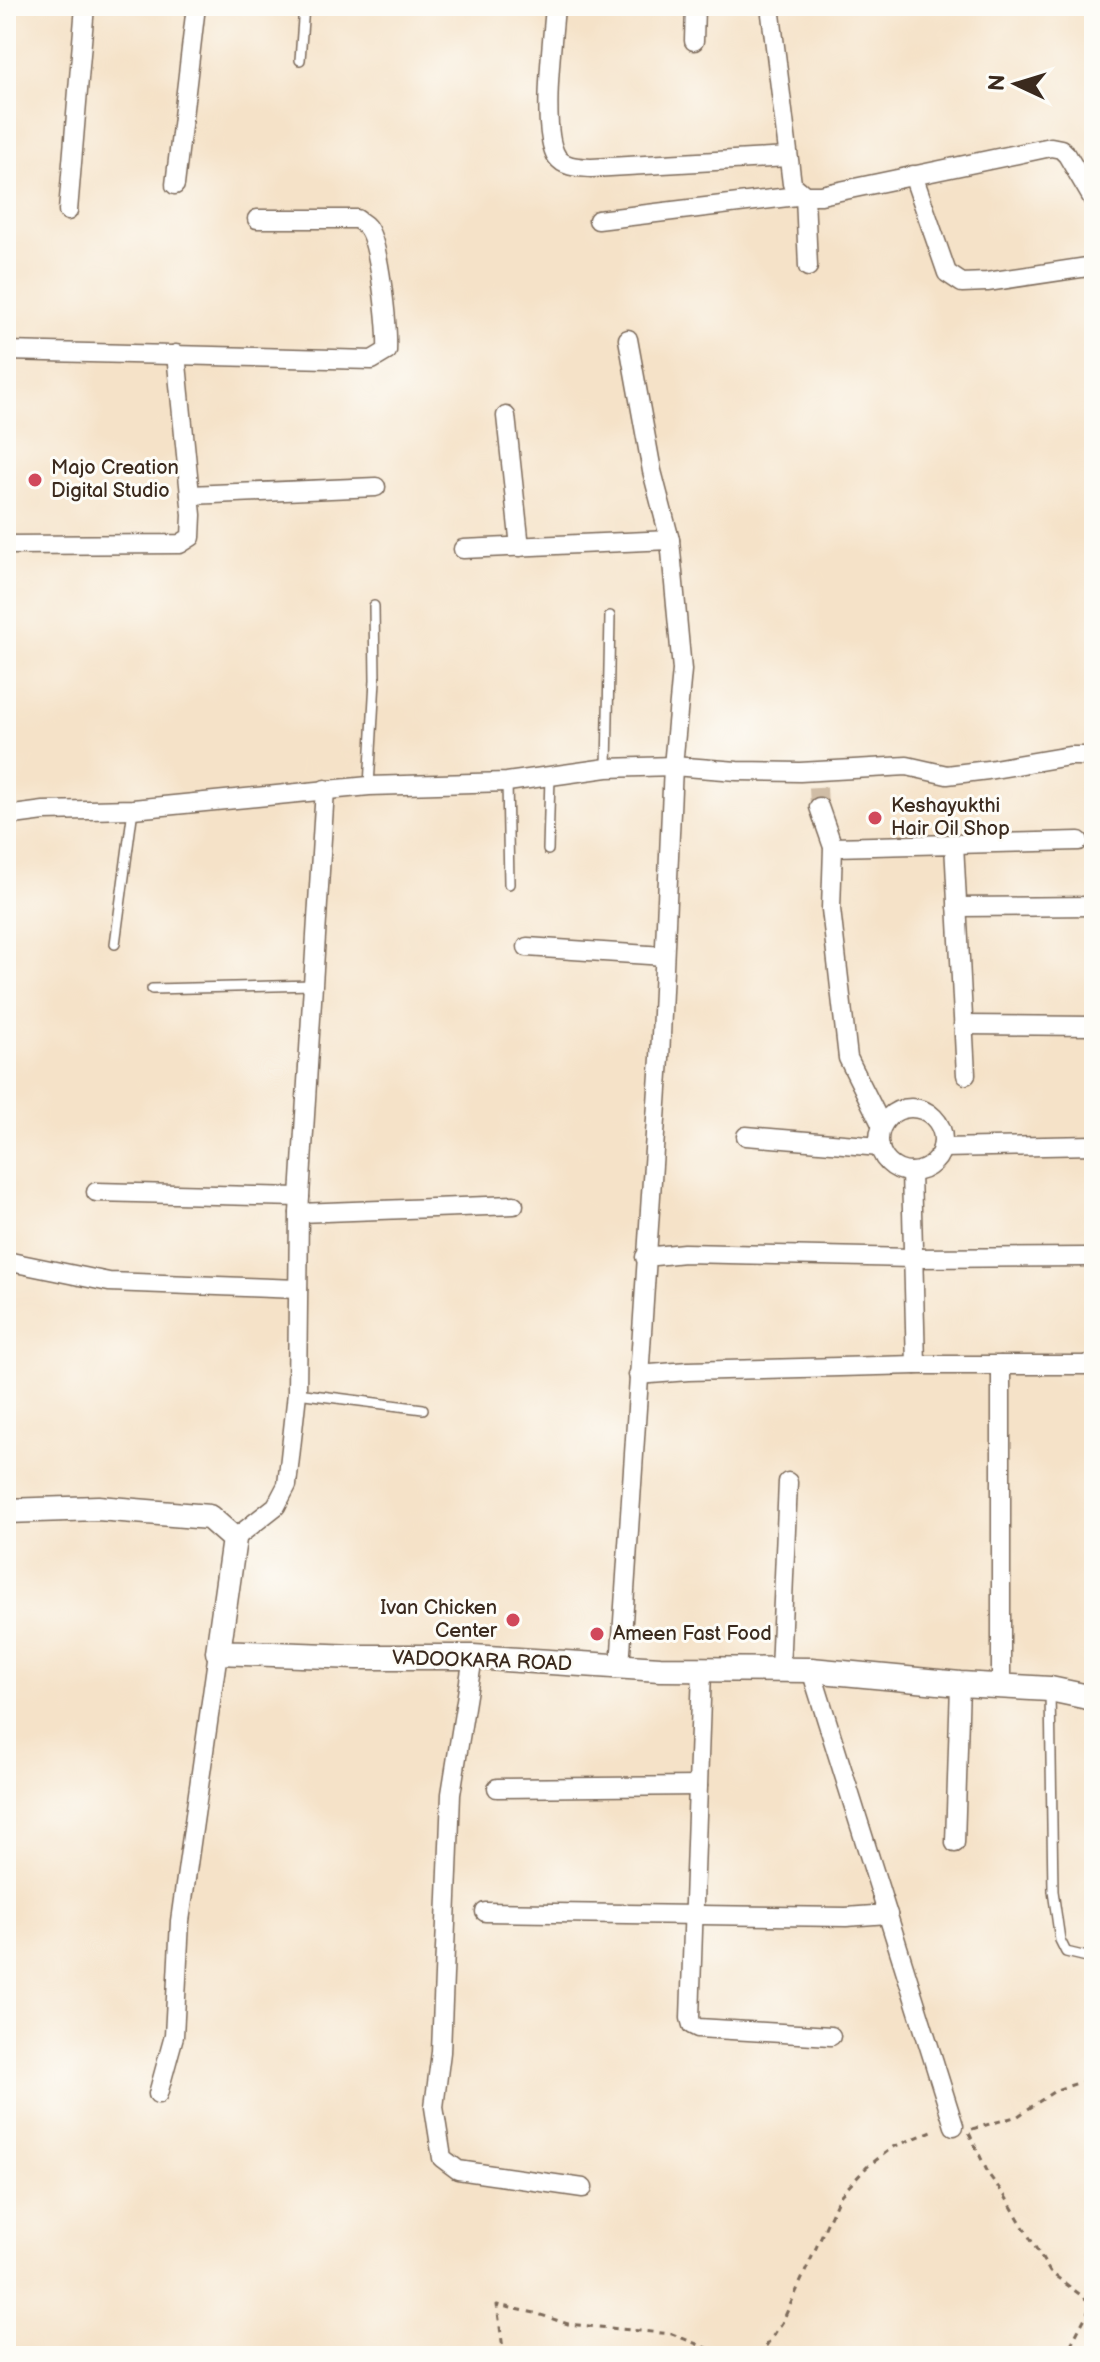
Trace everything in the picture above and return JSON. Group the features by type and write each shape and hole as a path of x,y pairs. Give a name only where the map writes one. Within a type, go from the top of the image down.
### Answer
{"main road":[{"path":"6,1511 98,1508 209,1517 234,1539 218,1652"},
{"name":"VADOOKARA ROAD","path":"218,1652 473,1657 702,1670 811,1670 1050,1689 1088,1697 1094,1694"}],"street":[{"path":"68,211 85,6"},
{"path":"175,185 196,6"},
{"path":"555,6 548,114 550,138 558,157 570,166 592,168 788,157"},
{"path":"694,41 695,6"},
{"path":"770,6 792,184 805,195 808,267"},
{"path":"598,220 821,195 1051,147 1061,149 1067,155 1092,196"},
{"path":"913,175 947,273 962,283 1094,266"},
{"path":"6,351 372,360 387,351 388,333 375,243 367,227 357,219 257,219"},
{"path":"620,1667 660,1058 673,766 682,670 670,540 652,471 628,339"},
{"path":"6,545 180,544 191,537 190,495 176,354"},
{"path":"506,416 520,547"},
{"path":"190,495 376,487"},
{"path":"463,549 670,540"},
{"path":"6,816 44,811 133,809 369,786 507,782 607,768 673,766 821,779 907,766 947,775 1069,756 1094,756"},
{"path":"234,1539 276,1506 287,1485 297,1393 300,1205 325,789"},
{"path":"819,807 833,847 831,909 848,1058 882,1126 880,1147 891,1165 911,1172 931,1165 942,1148 941,1127 927,1111 917,1108 897,1111 882,1126"},
{"path":"833,847 1079,841"},
{"path":"954,844 966,1075"},
{"path":"957,907 1094,906"},
{"path":"527,947 664,956"},
{"path":"963,1025 1094,1026"},
{"path":"746,1136 880,1147"},
{"path":"942,1148 1094,1145"},
{"path":"911,1172 916,1365"},
{"path":"96,1192 300,1205 514,1205"},
{"path":"645,1257 684,1253 912,1258 1087,1257"},
{"path":"6,1261 109,1282 298,1289"},
{"path":"638,1375 916,1365 1094,1365"},
{"path":"1001,1365 1001,1685"},
{"path":"780,1671 788,1482"},
{"path":"158,2094 174,2036 180,1921 218,1652"},
{"path":"473,1657 451,1794 441,2052 434,2107 442,2158 458,2170 583,2188"},
{"path":"702,1670 692,2025 698,2028 831,2036"},
{"path":"811,1670 954,2126"},
{"path":"955,1843 960,1684"},
{"path":"497,1788 698,1786"},
{"path":"485,1912 846,1917 888,1914"}],"lane":[{"path":"300,60 304,6"},
{"path":"369,786 375,680 374,606"},
{"path":"607,768 610,616"},
{"path":"548,850 550,776"},
{"path":"507,782 509,884"},
{"path":"115,944 133,809"},
{"path":"152,989 312,985"},
{"path":"297,1393 423,1409"},
{"path":"1050,1689 1053,1891 1060,1940 1066,1952 1087,1957 1094,1953"}],"path":[{"path":"1065,2356 1093,2304 1050,2272 989,2175 968,2130 1018,2116 1056,2090 1094,2078"},
{"path":"759,2356 782,2323 839,2197 867,2167 893,2147 933,2130 954,2126"},
{"path":"504,2356 497,2305 568,2324 672,2334 727,2356"}],"tunnel":[{"path":"818,787 819,807"}],"place":[{"name":"Majo Creation Digital Studio","path":"35,480"},
{"name":"Keshayukthi Hair Oil Shop","path":"875,818"},
{"name":"Ivan Chicken Center","path":"513,1620"},
{"name":"Ameen Fast Food","path":"597,1634"}]}
